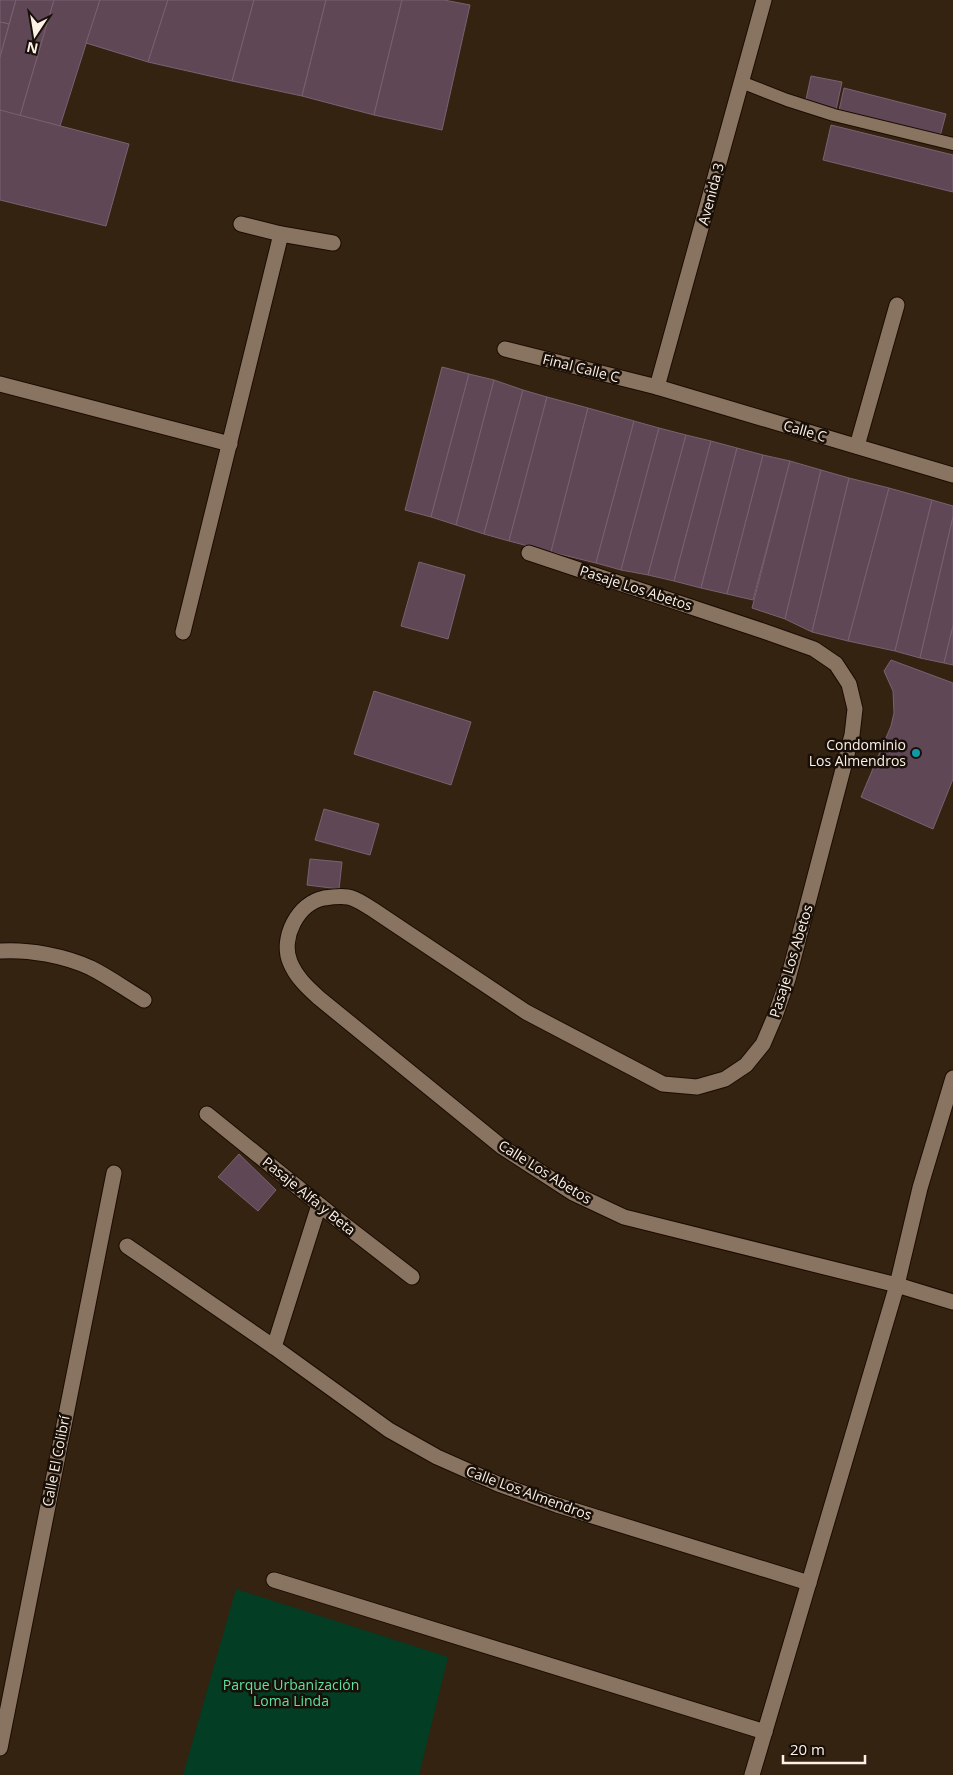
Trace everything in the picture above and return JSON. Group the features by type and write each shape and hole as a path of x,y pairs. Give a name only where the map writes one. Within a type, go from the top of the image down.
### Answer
{"street":[{"name":"Avenida 3","path":"657,387 764,0"},
{"path":"241,224 281,234 333,243"},
{"path":"183,632 281,234"},
{"path":"857,446 897,306"},
{"name":"Final Calle C","path":"505,349 657,387"},
{"path":"0,384 230,444"},
{"name":"Calle C","path":"657,387 953,475"},
{"name":"Pasaje Los Abetos","path":"292,925 305,908 323,898 349,897 372,909 526,1012 663,1084 697,1087 725,1079 746,1065 763,1044 788,979 852,735 855,710 849,684 836,664 814,649 530,553"},
{"name":"Calle Los Abetos","path":"292,925 287,943 289,961 300,981 318,998 502,1147 573,1193 624,1217 897,1285 953,1302"},
{"path":"0,952 17,950 54,956 90,968 144,1000"},
{"path":"752,1775 897,1285 920,1188 953,1078"},
{"name":"Pasaje Alfa y Beta","path":"207,1114 319,1205 412,1276"},
{"name":"Calle El Colibrí","path":"0,1745 114,1173"},
{"path":"274,1347 319,1205"},
{"name":"Calle Los Almendros","path":"127,1246 274,1347 389,1430 438,1457 498,1484 557,1505 809,1583"},
{"path":"274,1580 765,1732"}],"lane":[{"path":"742,82 787,100 834,115 953,144"}],"green space":[{"name":"Parque Urbanización Loma Linda","path":"236,1589 448,1657 419,1775 183,1775"}],"building":[{"path":"0,0 16,0 9,24 0,22"},
{"path":"16,0 54,0 20,116 0,111 0,57"},
{"path":"54,0 100,0 60,126 20,116"},
{"path":"100,0 168,0 148,62 86,43"},
{"path":"168,0 254,0 232,81 148,62"},
{"path":"254,0 326,0 302,96 232,81"},
{"path":"326,0 402,0 374,115 302,96"},
{"path":"402,0 444,0 470,5 442,130 374,115"},
{"path":"0,22 9,24 0,57"},
{"path":"811,76 842,82 836,110 805,104"},
{"path":"844,88 946,114 939,140 838,115"},
{"path":"0,110 129,144 106,226 0,200"},
{"path":"831,125 953,155 953,192 823,160"},
{"path":"442,367 469,374 431,517 405,510"},
{"path":"469,374 494,380 456,525 431,517"},
{"path":"494,380 523,390 484,534 456,525"},
{"path":"523,390 547,397 509,541 484,534"},
{"path":"547,397 588,408 551,552 509,541"},
{"path":"588,408 634,421 596,563 551,552"},
{"path":"634,421 659,428 621,570 596,563"},
{"path":"659,428 686,435 648,575 621,570"},
{"path":"686,435 711,441 674,581 648,575"},
{"path":"711,441 737,448 701,588 674,581"},
{"path":"737,448 763,455 727,594 701,588"},
{"path":"763,455 790,461 753,600 727,594"},
{"path":"790,461 821,470 785,619 752,608"},
{"path":"821,470 849,478 812,632 785,619"},
{"path":"849,478 889,488 848,641 812,632"},
{"path":"889,488 932,500 895,651 848,641"},
{"path":"932,500 953,506 953,517 920,658 895,651"},
{"path":"953,517 953,626 944,663 920,658"},
{"path":"419,562 465,575 448,639 401,626"},
{"path":"953,626 953,665 944,663"},
{"name":"Condominio Los Almendros","path":"891,660 953,683 953,779 933,829 861,797 891,726 894,713 893,691 884,671"},
{"path":"374,691 471,722 451,785 354,754"},
{"path":"324,809 379,824 370,855 315,840"},
{"path":"310,859 342,862 339,889 307,885"},
{"path":"239,1154 276,1190 258,1211 218,1177"}],"place":[{"name":"Condominio Los Almendros","path":"916,753"}]}
